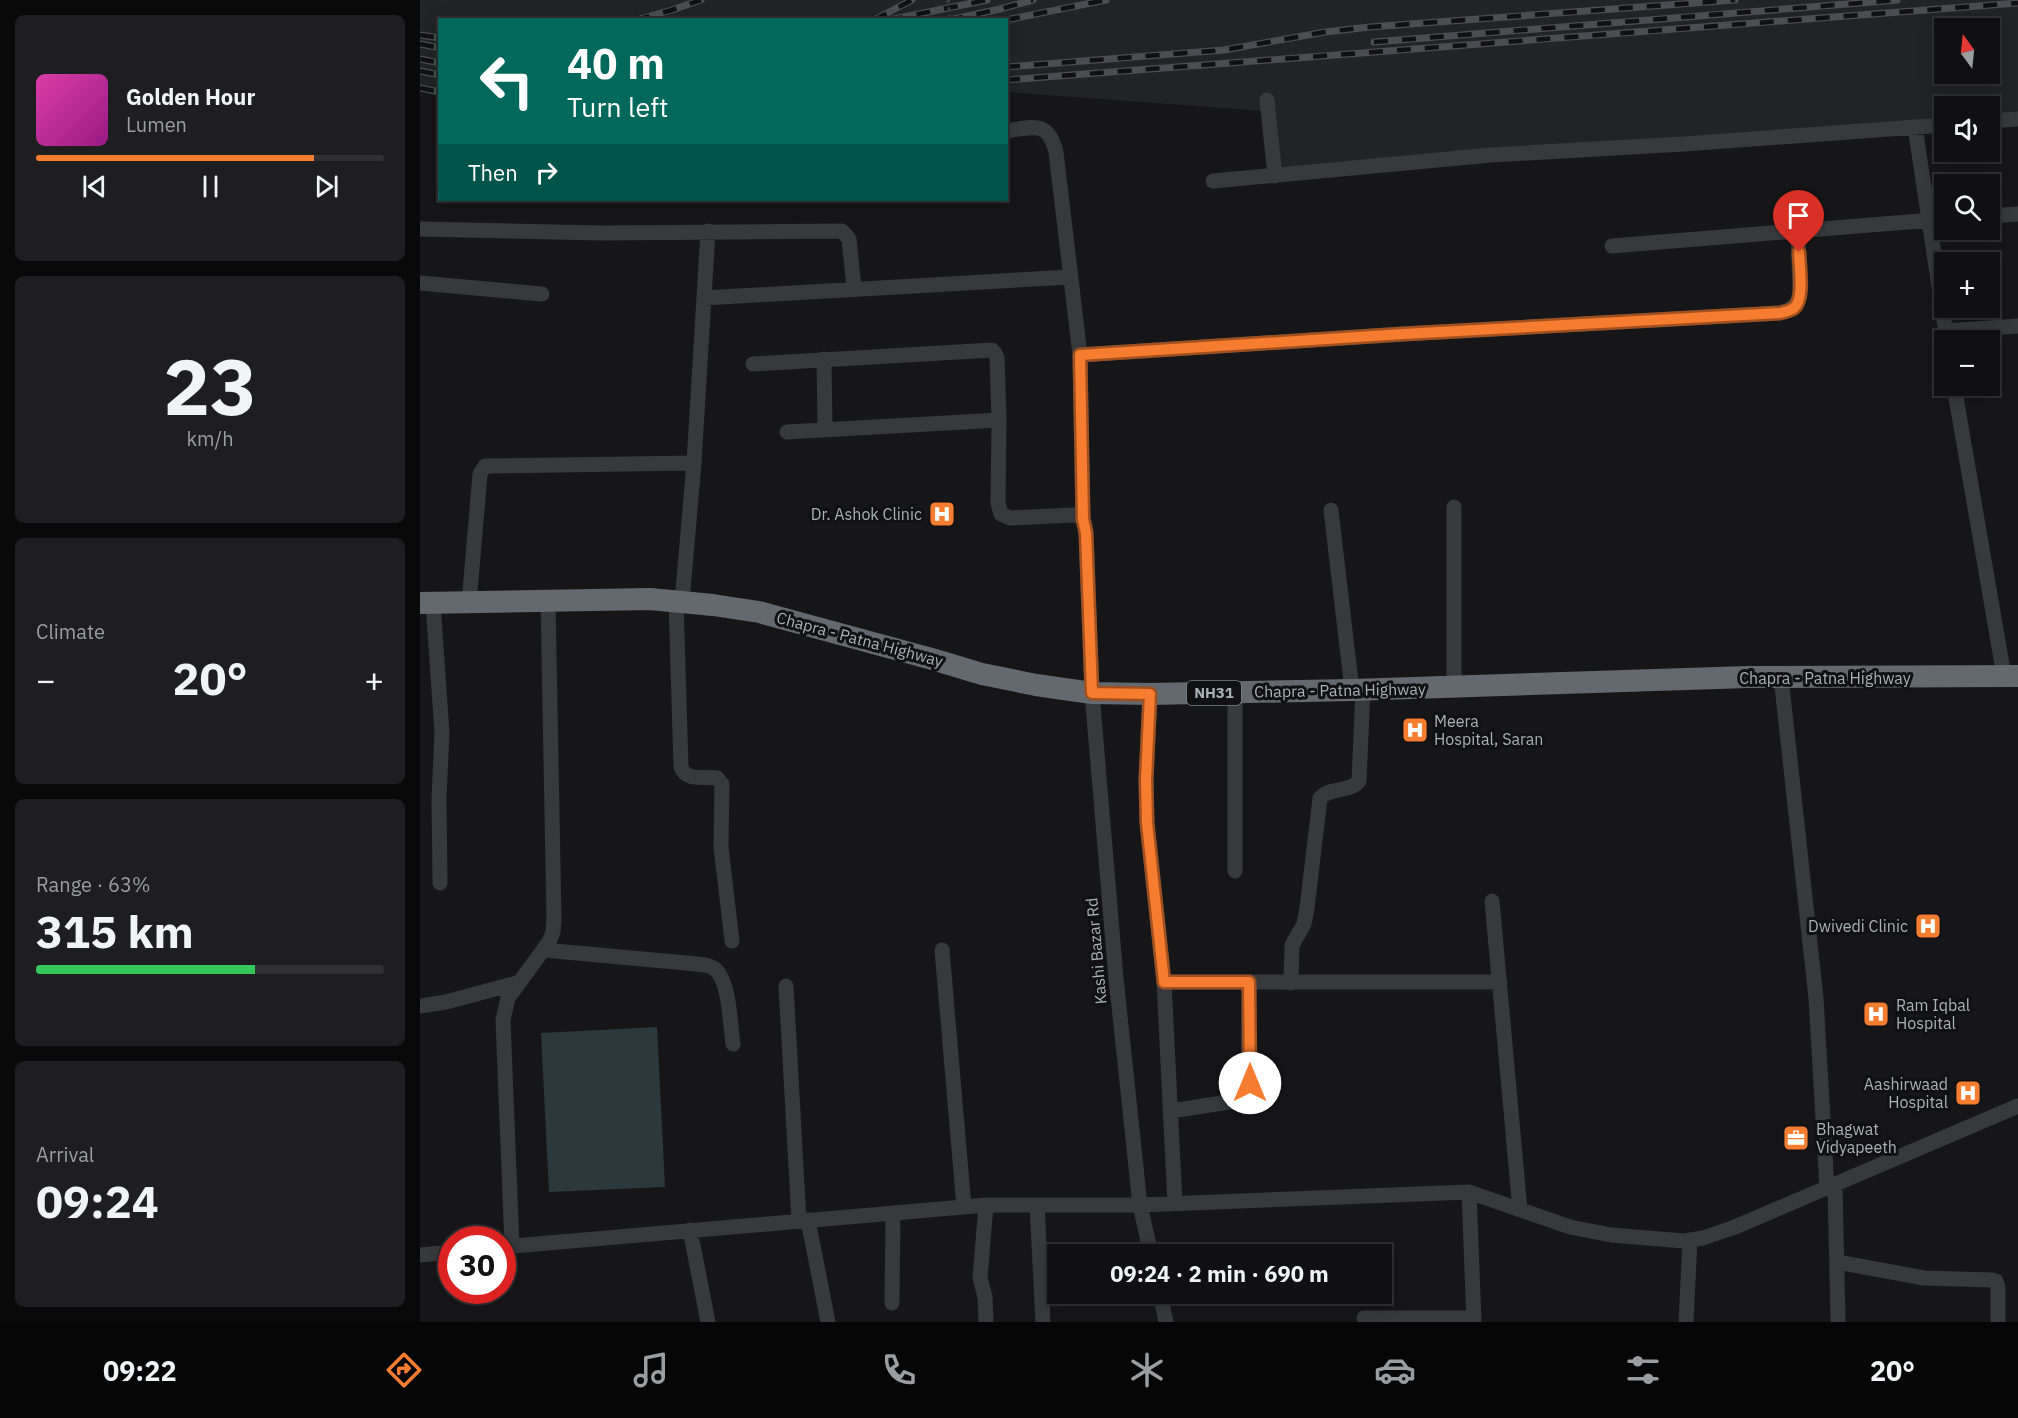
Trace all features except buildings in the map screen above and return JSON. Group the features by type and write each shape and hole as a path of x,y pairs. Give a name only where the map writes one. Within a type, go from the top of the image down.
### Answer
{"highway":[{"name":"Chapra - Patna Highway","path":"426,603 650,599 759,612 982,674 1092,693 1358,690 1781,678 2011,676"}],"street":[{"path":"1267,100 1275,176"},
{"path":"2000,120 2018,119"},
{"path":"1213,182 1491,155 1934,126"},
{"path":"1915,127 1934,206"},
{"name":"Kashi Bazar Rd","path":"1008,131 1043,128 1051,136 1056,152 1080,355 1083,519 1086,533 1092,693 1116,978 1140,1205 1149,1244"},
{"path":"2000,215 2018,214"},
{"path":"1612,246 1934,219"},
{"path":"420,229 602,233 842,231 849,239 854,288"},
{"path":"708,231 694,463 679,602 681,767 687,775 717,778 722,784 721,847 732,941"},
{"path":"1080,355 1780,313 1795,307 1798,302 1800,292 1798,232"},
{"path":"1939,240 1946,330"},
{"path":"704,298 1070,277"},
{"path":"420,283 542,294"},
{"path":"1989,330 2018,326"},
{"path":"753,364 992,350 997,358 998,503 1001,514 1010,519 1074,515 1083,519"},
{"path":"824,359 825,430"},
{"path":"1956,396 2011,676"},
{"path":"787,432 999,420"},
{"path":"469,603 480,474 485,466 694,463"},
{"path":"1454,507 1454,687"},
{"path":"1291,983 1292,945 1304,924 1308,908 1320,798 1328,791 1354,786 1359,781 1358,690 1331,510"},
{"path":"506,1226 502,1038 504,1009 517,983 544,950 553,932 554,919 548,601"},
{"path":"426,603 442,733 439,798 440,883"},
{"path":"1781,678 1816,998 1837,1262 1838,1322"},
{"path":"1235,692 1235,871"},
{"path":"1150,694 1146,780 1147,823 1164,982 1176,1204"},
{"path":"1492,901 1521,1210"},
{"path":"544,950 713,967 722,978 726,989 733,1044"},
{"path":"942,950 964,1207"},
{"path":"1164,982 1500,981"},
{"path":"1171,1111 1235,1101 1248,1094 1249,982"},
{"path":"420,1006 446,1002 517,983"},
{"path":"786,986 804,1220 828,1322"},
{"path":"516,1246 986,1205 1140,1205 1470,1192 1570,1227 1611,1235 1690,1240 1735,1227 2018,1106"},
{"path":"1364,1318 1473,1320 1470,1192"},
{"path":"986,1205 980,1278 985,1297 986,1322"},
{"path":"1037,1205 1042,1322"},
{"path":"892,1303 893,1213"},
{"path":"690,1230 708,1322"},
{"path":"1686,1322 1690,1240"},
{"path":"420,1255 438,1253"},
{"path":"1837,1262 1914,1277 1996,1281 1998,1322"},
{"path":"1162,1304 1166,1322"}],"path":[{"path":"948,0 950,18"}],"shaded area":[{"path":"420,0 2018,0 2018,124 2000,125 2000,96 1934,96 1934,130 1273,176 1264,111 1008,92 1008,18 438,18 438,89 420,86"},
{"path":"657,1027 665,1187 549,1192 541,1033"}],"railway":[{"path":"643,18 701,0"},
{"path":"878,18 912,0"},
{"path":"899,18 987,0"},
{"path":"958,18 1033,0"},
{"path":"1008,20 1106,0"},
{"path":"1008,67 1224,50 1325,32 1370,27 1735,0"},
{"path":"1374,42 1897,0"},
{"path":"1008,80 2018,3"},
{"path":"420,35 438,38"},
{"path":"420,44 438,48"},
{"path":"420,59 438,63"},
{"path":"420,71 438,75"},
{"path":"420,88 438,92"}],"place":[{"name":"Dr. Ashok Clinic","path":"942,514"},
{"name":"Meera Hospital, Saran","path":"1415,730"},
{"name":"Dwivedi Clinic","path":"1928,926"},
{"name":"Ram Iqbal Hospital","path":"1876,1014"},
{"name":"Aashirwaad Hospital","path":"1968,1093"},
{"name":"Bhagwat Vidyapeeth","path":"1796,1138"}],"route":[{"path":"1250,1083 1249,982 1164,982 1147,823 1146,780 1150,694 1092,693 1086,533 1083,519 1080,355 1780,313 1795,307 1798,302 1799,252"}]}
